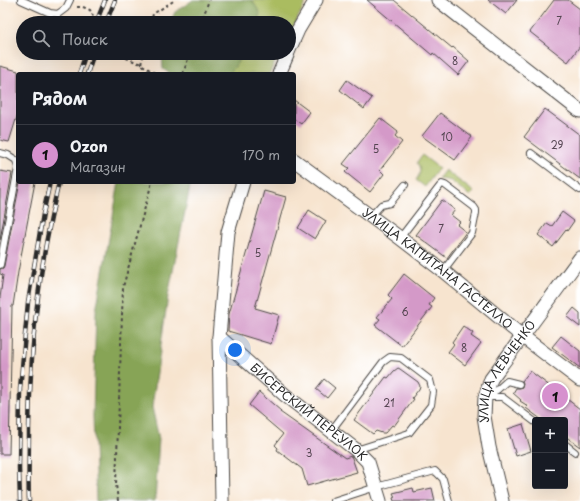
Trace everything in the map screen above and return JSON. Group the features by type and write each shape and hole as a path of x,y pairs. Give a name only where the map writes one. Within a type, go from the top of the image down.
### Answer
{"street":[{"path":"296,34 316,0"},
{"path":"438,0 580,111"},
{"path":"280,72 285,60"},
{"name":"УЛИЦА КАПИТАНА ГАСТЕЛЛО","path":"296,161 443,271 522,336 580,380"},
{"path":"222,501 219,337 228,232 242,184"},
{"name":"УЛИЦА ЛЕВЧЕНКО","path":"502,501 489,447 484,416 485,397 491,379 580,258"},
{"name":"БИСЕРСКИЙ ПЕРЕУЛОК","path":"219,337 285,395 356,450 368,462 380,501"}],"lane":[{"path":"21,0 50,14 58,14 66,8 70,0"},
{"path":"0,153 8,155 16,160"},
{"path":"531,153 580,190"},
{"path":"0,265 16,179"},
{"path":"400,238 442,184 474,207 476,213 472,233 443,271"},
{"path":"371,216 381,205 392,202 405,185"},
{"path":"331,431 383,362 390,357 401,358 430,380 433,392 431,405 409,433 356,450"},
{"path":"485,397 497,390 507,381 519,384"},
{"path":"485,397 502,397 532,420"},
{"path":"568,446 575,452"},
{"path":"333,501 376,487 435,471 443,479 449,501"}],"path":[{"path":"153,16 153,14 175,0"},
{"path":"203,16 209,0"},
{"path":"66,8 83,7 90,10 93,16"},
{"path":"132,60 153,72"},
{"path":"141,64 142,60"},
{"path":"184,72 188,60"},
{"path":"118,501 116,484 123,287 151,184"}],"green space":[{"path":"193,0 252,0 260,13 259,16 173,16 175,12"},
{"path":"252,0 307,0 296,21 296,16 244,16"},
{"path":"162,60 239,60 230,72 168,72 163,69"},
{"path":"221,60 276,60 270,72 215,72"},
{"path":"422,155 439,168 425,187 416,180 420,171 417,162"},
{"path":"445,170 474,192 470,196 451,181 438,179"},
{"path":"119,184 191,184 168,296 152,407 159,439 155,501 96,501 93,416 96,311"}],"building":[{"path":"367,0 394,0 469,61 458,75"},
{"path":"488,0 517,0 506,14"},
{"path":"554,0 568,0 580,9 580,46 568,62 530,32"},
{"path":"0,66 18,72 16,72 16,119 9,142 0,140"},
{"path":"347,80 372,98 364,109 340,90"},
{"path":"296,102 310,112 301,124 296,120"},
{"path":"545,109 580,135 580,179 524,137"},
{"path":"440,113 472,137 455,160 422,136"},
{"path":"380,118 398,132 395,136 402,142 380,170 384,174 370,192 345,172 349,168 343,164"},
{"path":"0,171 12,173 0,240"},
{"path":"20,184 35,184 12,306 9,454 0,454 0,298 3,275 0,274 0,269 4,266"},
{"path":"264,191 286,197 255,308 279,315 271,344 228,331 229,314"},
{"path":"442,200 455,210 451,215 460,222 457,225 466,232 447,258 416,235"},
{"path":"309,210 326,221 315,239 298,228"},
{"path":"562,212 574,221 553,247 538,235 547,223 552,226"},
{"path":"404,274 434,298 429,305 432,307 402,346 375,325 380,319 377,317 392,299 388,295"},
{"path":"574,308 580,313 580,327 567,317"},
{"path":"463,326 473,333 471,336 481,343 465,365 448,352 454,344 452,342"},
{"path":"561,336 580,351 580,368 552,347"},
{"path":"398,368 418,382 420,386 419,389 412,398 414,399 394,426 392,425 385,433 376,431 373,434 354,420 386,377 388,378"},
{"path":"530,371 580,409 580,447 568,438 568,417 538,417 526,408 528,406 520,401 521,400 513,393 516,388 522,387 522,381"},
{"path":"324,379 335,388 327,398 316,389"},
{"path":"259,392 281,411 280,412 345,458 351,456 357,472 307,486 302,469 277,450 278,448 275,445 283,434 249,405"},
{"path":"523,424 531,451 516,456 508,429"},
{"path":"413,488 414,492 432,488 435,501 394,501 393,498 395,497 393,493"}],"railway":[{"path":"99,16 105,0"},
{"path":"109,16 115,0"},
{"path":"80,72 84,60"},
{"path":"88,72 92,60"},
{"path":"20,501 20,389 28,302 50,184"},
{"path":"29,501 31,368 41,275 59,184"}],"place":[{"name":"Ozon","path":"555,396"}]}
